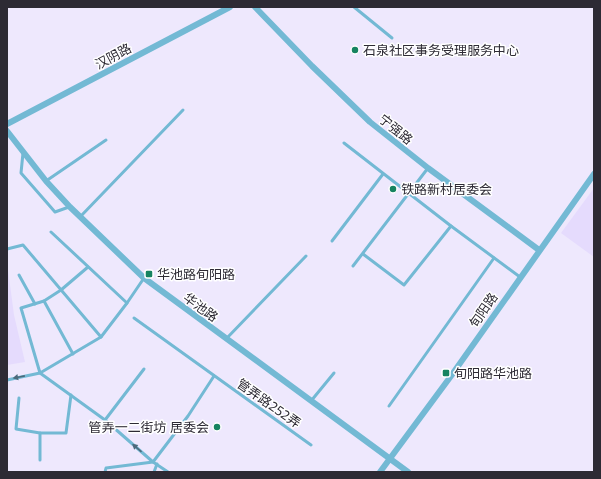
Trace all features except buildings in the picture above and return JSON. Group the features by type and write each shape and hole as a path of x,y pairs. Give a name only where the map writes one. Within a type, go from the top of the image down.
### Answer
{"street":[{"name":"汉阴路","path":"7,124 230,7"},
{"name":"宁强路","path":"255,7 312,66 370,122 428,168 539,250"},
{"name":"华池路","path":"7,131 46,181 70,207 144,278 408,472"},
{"name":"旬阳路","path":"380,472 594,174"}],"lane":[{"path":"354,7 392,38"},
{"path":"80,217 183,110"},
{"path":"46,181 106,140"},
{"path":"344,143 451,226 520,276"},
{"path":"23,153 21,173 39,194 55,212 70,207"},
{"path":"353,266 428,168"},
{"path":"332,241 383,174"},
{"path":"363,254 404,285 451,226"},
{"path":"51,232 127,303"},
{"path":"7,249 23,245 101,337"},
{"path":"226,339 306,256"},
{"path":"389,406 494,258"},
{"path":"88,267 62,290 44,301 21,308 40,373 105,420 153,462 168,472"},
{"path":"19,275 35,304"},
{"path":"7,380 40,373 101,337 144,278"},
{"path":"44,301 72,354"},
{"name":"管弄路252弄","path":"134,318 311,445"},
{"path":"105,420 144,369"},
{"path":"311,401 334,373"},
{"path":"105,472 106,468 153,462 188,416 214,376"},
{"path":"19,398 16,429 40,433 66,433 71,395"},
{"path":"40,433 40,460"},
{"path":"154,472 157,464"}],"shaded area":[{"path":"594,188 594,257 561,233"},
{"path":"7,262 14,315 25,362 7,365"}],"place":[{"name":"石泉社区事务受理服务中心","path":"355,50"},
{"name":"铁路新村居委会","path":"393,189"},
{"name":"华池路旬阳路","path":"149,274"},
{"name":"旬阳路华池路","path":"446,373"},
{"name":"管弄一二街坊 居委会","path":"217,427"}]}
